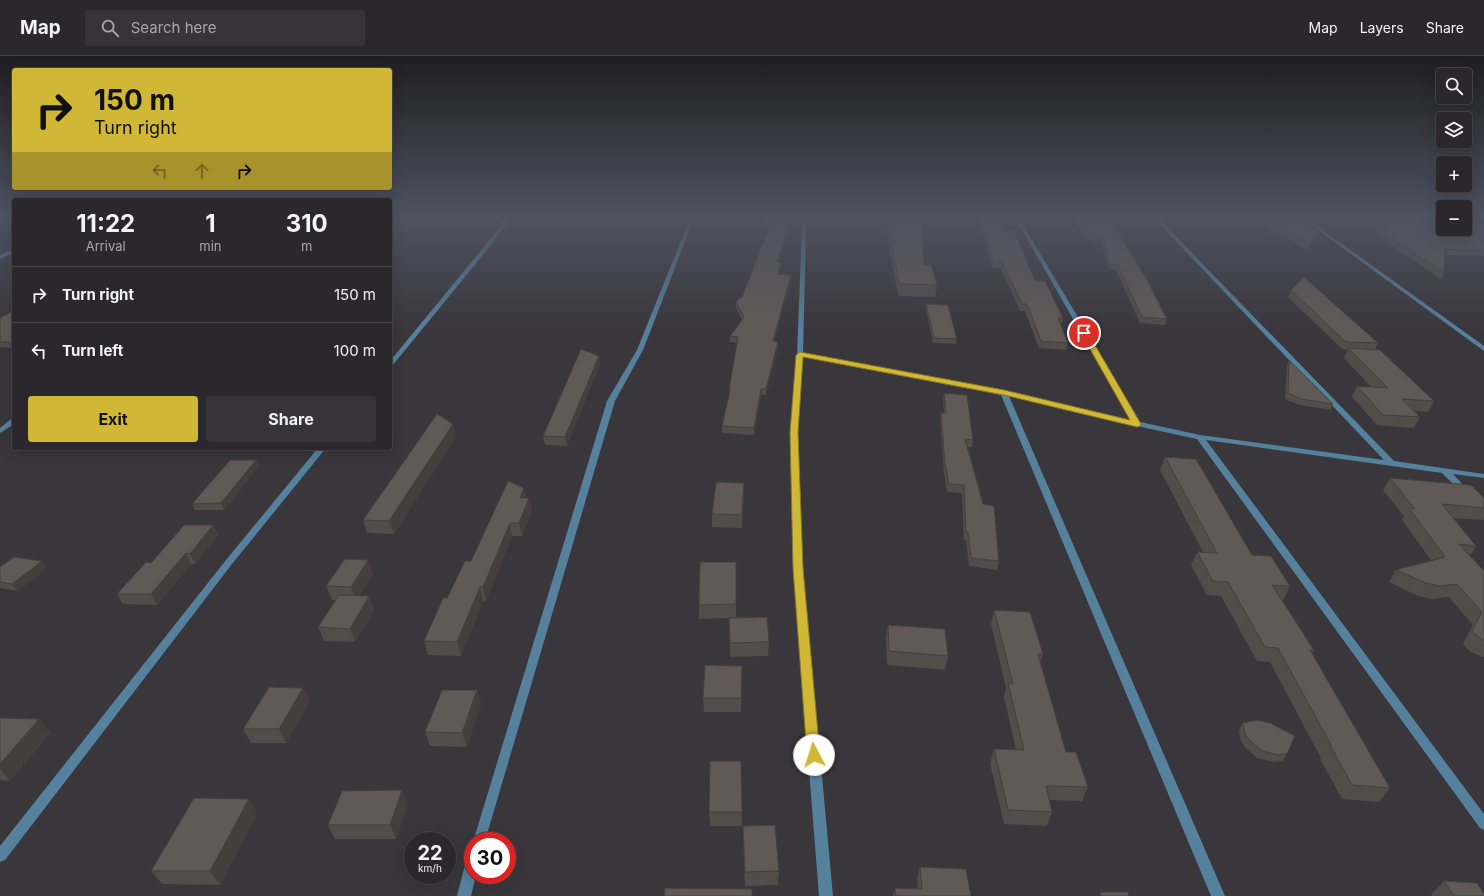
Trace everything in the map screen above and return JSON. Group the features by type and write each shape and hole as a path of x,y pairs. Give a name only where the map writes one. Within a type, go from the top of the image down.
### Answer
{"street":[{"path":"392,363 480,255"},
{"path":"482,832 611,401 640,350 677,255"},
{"path":"803,255 800,355 794,433 798,568 826,896"},
{"path":"1039,255 1137,424"},
{"path":"1192,255 1391,463"},
{"path":"1355,255 1484,350"},
{"path":"800,355 1004,393 1200,437 1484,476"},
{"path":"1004,393 1218,896"},
{"path":"0,431 12,422"},
{"path":"1200,437 1484,824"},
{"path":"0,856 224,568 320,450"},
{"path":"1444,470 1469,495"},
{"path":"464,896 467,884"}],"building":[{"path":"758,255 779,255 777,262 781,263 778,274 791,275 773,341 778,342 766,389 761,389 754,428 722,426 730,390 738,337 730,336 744,317 736,302 742,297"},
{"path":"894,255 923,255 924,265 931,265 937,285 899,284"},
{"path":"991,255 1024,255 1035,280 1045,281 1063,318 1058,318 1068,343 1041,341 1027,304 1022,304 1002,262 993,262"},
{"path":"1107,255 1132,255 1146,278 1167,319 1142,317 1117,264 1110,264"},
{"path":"1418,255 1445,255 1444,273"},
{"path":"1304,277 1378,343 1346,342 1291,290"},
{"path":"926,304 948,305 957,339 934,338"},
{"path":"12,311 12,342 0,342 0,318"},
{"path":"1348,348 1380,350 1434,401 1402,399 1420,417 1383,415 1357,386 1388,388"},
{"path":"581,349 599,356 565,437 543,436"},
{"path":"1289,360 1333,404 1301,399 1288,393"},
{"path":"944,393 967,395 973,440 965,439 983,504 994,506 999,561 971,558 968,532 966,532 964,485 949,484 945,465 941,413 946,413"},
{"path":"437,414 453,424 389,521 363,520"},
{"path":"1165,457 1196,459 1252,555 1271,556 1290,586 1272,585 1314,650 1310,650 1390,788 1352,785 1278,648 1265,647 1228,582 1213,581 1197,552 1217,553"},
{"path":"230,460 256,460 221,503 192,504"},
{"path":"1390,478 1471,485 1484,498 1484,508 1442,504 1476,546 1459,544 1484,571 1484,641 1472,631 1482,612 1457,584 1439,586 1426,583 1396,570 1445,557 1409,508 1415,509"},
{"path":"508,481 524,488 520,498 529,498 519,523 510,523 483,587 480,587 457,642 424,641 443,598 447,598 465,561 471,561"},
{"path":"716,482 744,483 742,515 712,514"},
{"path":"184,525 213,525 190,554 186,553 151,594 117,594 146,562 151,563"},
{"path":"14,557 42,561 12,584 0,582 0,567"},
{"path":"345,559 368,560 351,587 326,586"},
{"path":"700,562 736,562 736,604 699,605"},
{"path":"339,595 369,596 350,629 318,627"},
{"path":"994,610 1030,612 1043,654 1038,654 1066,752 1076,752 1088,787 1046,786 1052,812 1008,810 994,749 1024,750 1008,683 1013,684"},
{"path":"767,617 769,642 730,643 729,618"},
{"path":"888,625 945,629 948,656 889,651"},
{"path":"705,665 742,666 741,698 703,698"},
{"path":"269,687 303,688 279,729 243,729"},
{"path":"442,690 477,690 462,733 425,732"},
{"path":"0,718 39,719 0,764"},
{"path":"1257,720 1270,723 1295,736 1287,754 1278,755 1262,751 1249,740 1245,734 1243,723"},
{"path":"710,761 741,761 742,812 709,812"},
{"path":"402,790 390,825 328,825 342,791"},
{"path":"194,798 249,799 210,871 151,871"},
{"path":"775,825 779,871 745,872 743,826"},
{"path":"920,867 966,869 971,896 896,896 895,888 922,889"},
{"path":"1444,881 1477,883 1484,896 1454,896"},
{"path":"665,888 752,889 752,896 664,896"},
{"path":"1100,892 1128,892 1129,896 1101,896"}],"route":[{"path":"814,755 798,568 794,433 800,355 1004,393 1137,424 1084,333"}]}
